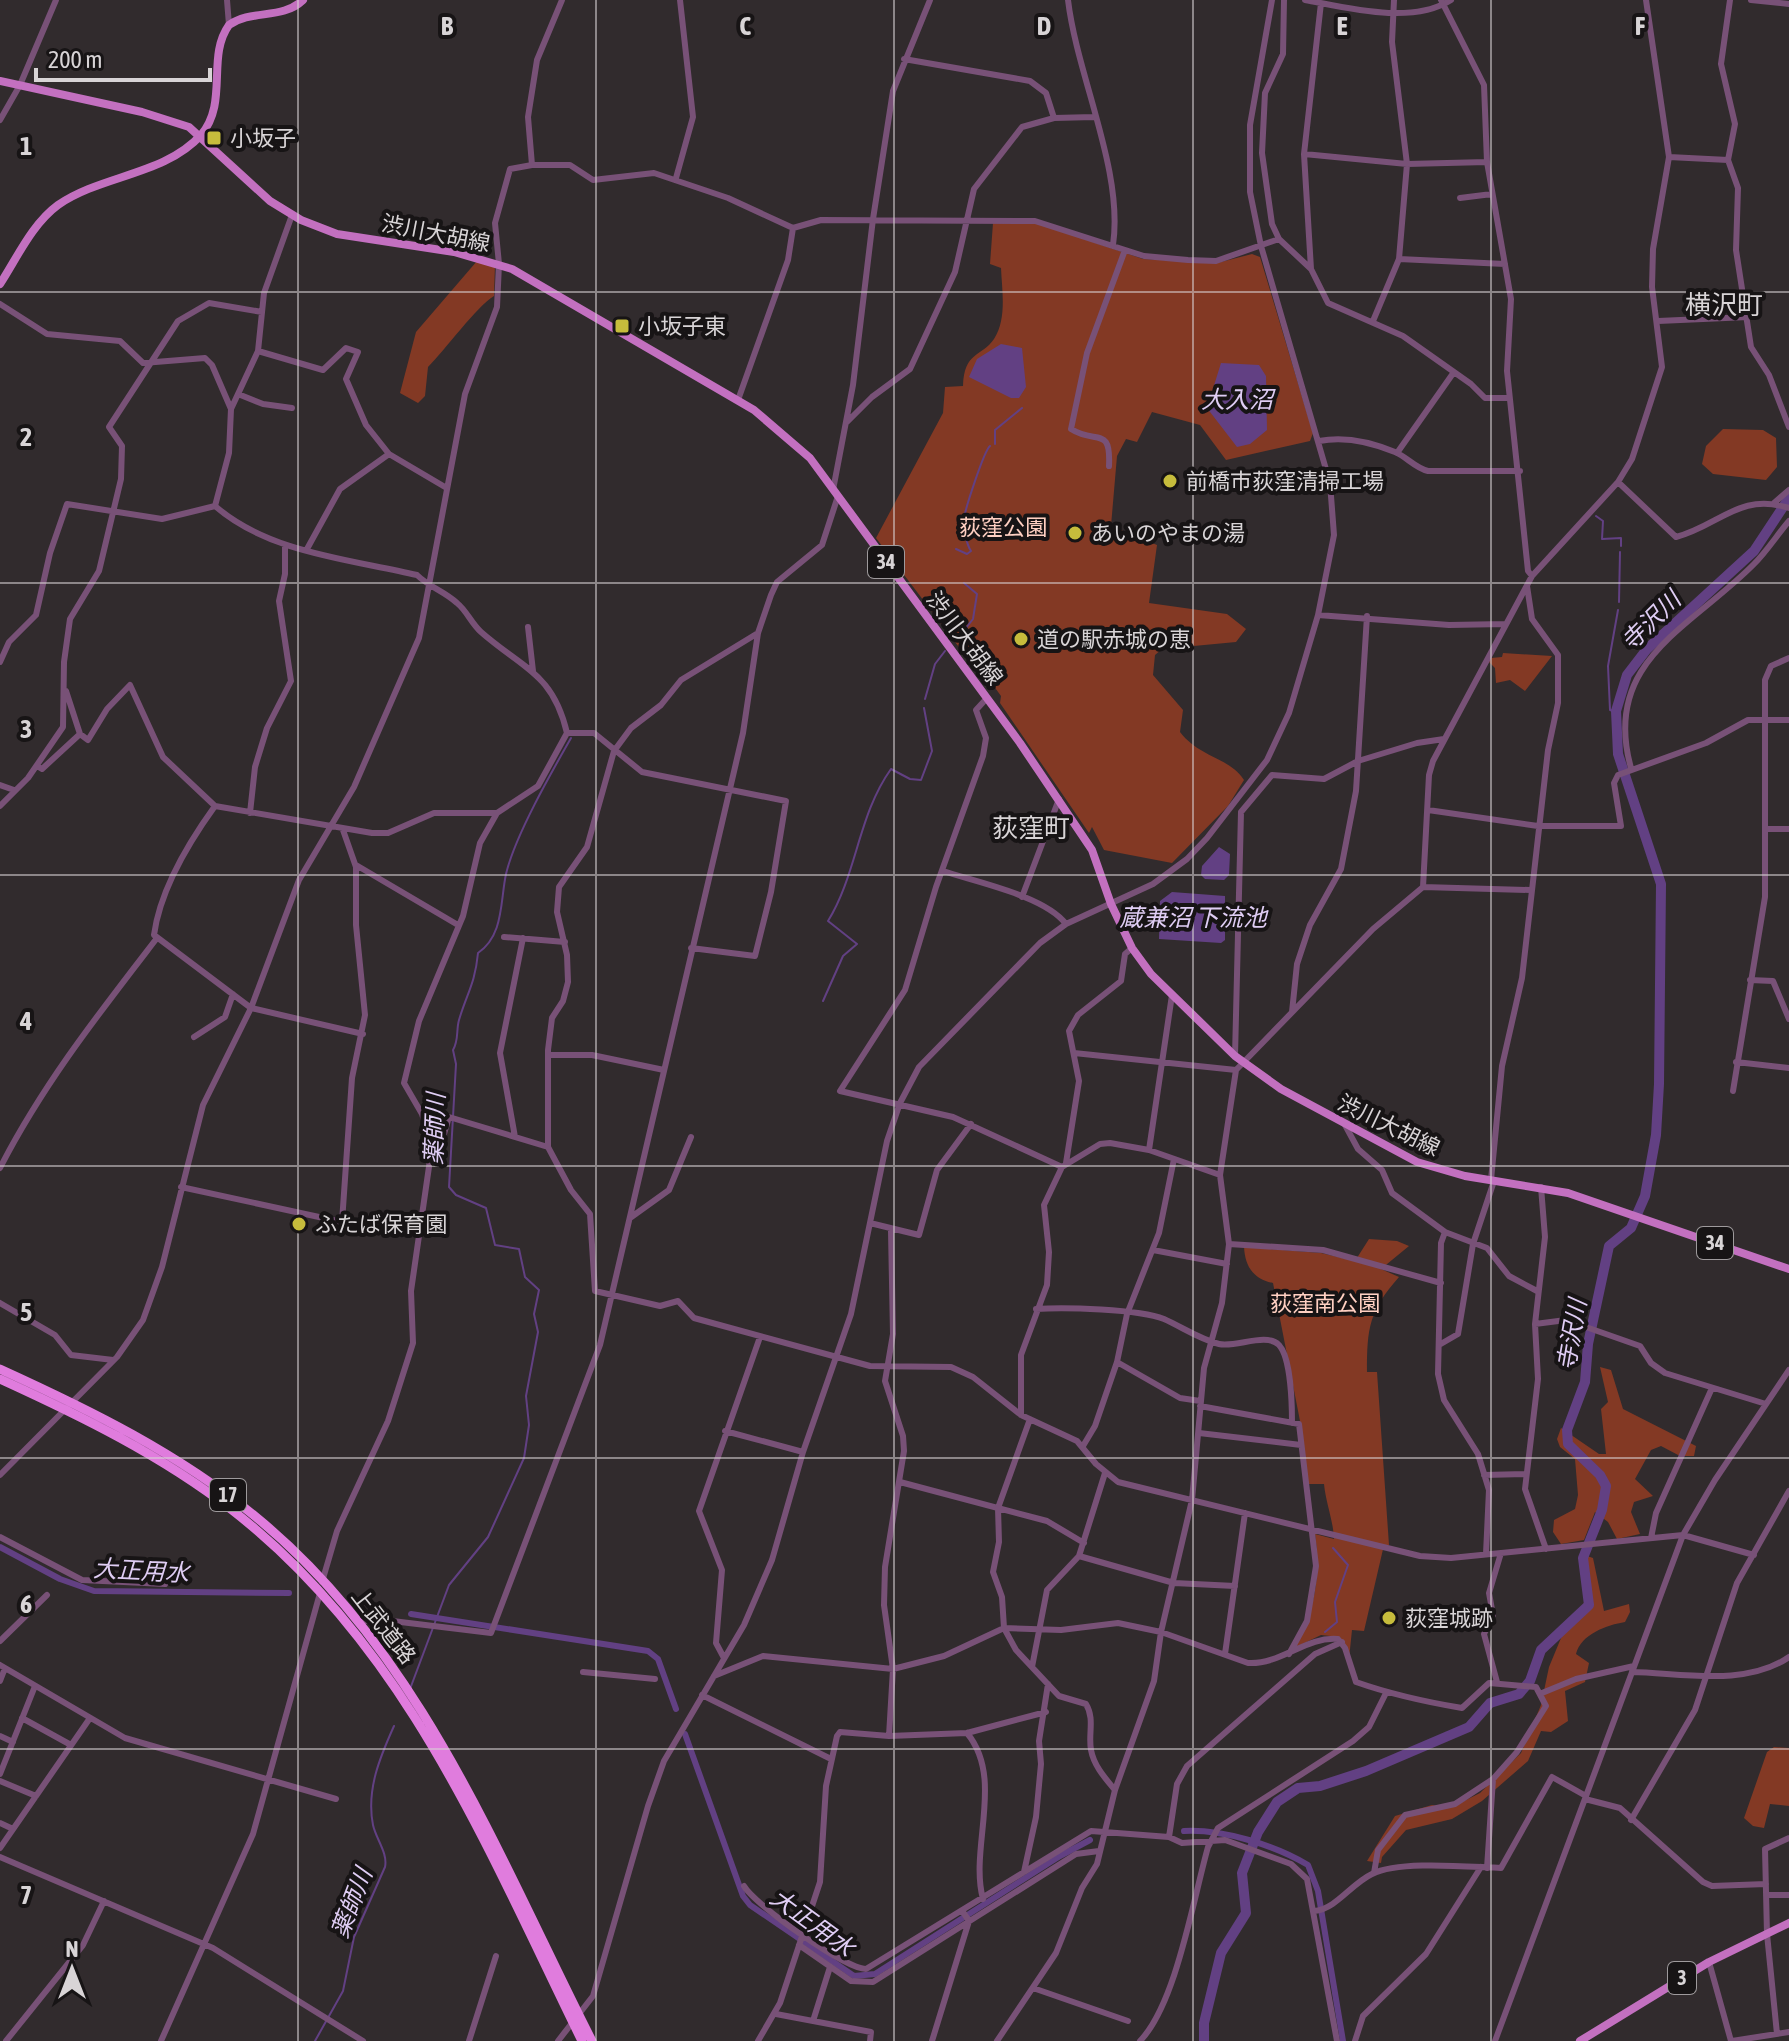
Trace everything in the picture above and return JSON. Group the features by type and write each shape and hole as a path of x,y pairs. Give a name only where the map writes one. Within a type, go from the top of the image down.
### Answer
{"highway":[{"name":"上武道路","path":"0,1369 140,1449 206,1491 256,1529 321,1592 404,1688"},
{"name":"上武道路","path":"0,1379 144,1440 223,1491 279,1537 323,1580 360,1622 416,1708 576,2018 592,2041"},
{"name":"上武道路","path":"576,2018 582,2041"}],"main road":[{"path":"0,284 45,216 58,206 176,153 201,134 214,114 220,46 229,25 247,16 285,12 303,0"},
{"name":"渋川大胡線","path":"0,81 167,118 201,134 270,201 292,215 337,234 454,252 499,264 530,277 738,400 790,437 835,493 1059,798 1092,850 1111,904 1132,948 1172,995 1235,1056 1345,1125 1429,1167 1541,1187 1641,1217 1789,1269"},
{"name":"3","path":"1580,2041 1709,1962 1789,1923"}],"street":[{"path":"0,120 20,85 56,0"},
{"path":"227,0 229,25"},
{"path":"532,165 528,117 537,60 562,0"},
{"path":"676,178 693,117 680,0"},
{"path":"360,1622 372,1619 491,1633 600,1345 743,733 758,633 777,582 822,545 835,493 893,91 930,0"},
{"path":"1068,0 1072,34 1115,212 1113,245"},
{"path":"558,2041 593,1996 657,1778 670,1748 748,1619 772,1560 803,1452 838,1359 887,1141 900,1103 919,1067 1040,943 1066,924 1172,872 1207,838 1279,737 1318,615 1334,535 1330,483 1261,246 1248,163 1253,102 1272,0"},
{"path":"1284,0 1283,54 1265,93 1262,153 1272,224 1279,239 1311,269 1328,303 1403,336 1485,398 1509,398"},
{"path":"1305,0 1392,14 1451,0"},
{"path":"1373,321 1399,259 1407,164 1392,42 1394,0"},
{"path":"1423,887 1430,769 1532,576 1618,482 1632,459 1662,367 1652,287 1653,249 1669,157 1646,0"},
{"path":"1730,0 1721,64 1735,124 1728,160 1738,188 1736,250 1751,347 1769,375 1789,427"},
{"path":"1751,0 1789,4"},
{"path":"1442,2 1482,77 1487,162 1511,299 1509,398 1520,471 1528,568 1532,576"},
{"path":"1311,269 1304,154 1321,3"},
{"path":"904,59 1030,81 1046,93 1054,118"},
{"path":"846,423 872,397 910,369 955,272 974,189 1022,127 1054,118 1094,117"},
{"path":"1304,154 1407,164 1487,162"},
{"path":"1669,157 1728,160"},
{"path":"0,1475 129,1342 153,1299 203,1105 251,1008 289,903 354,787 419,638 431,589 445,487 465,394 497,307 499,264 495,223 510,169 532,165 570,165 593,180 654,173 676,178 793,228 821,220 1048,223 1144,256 1216,261 1279,239"},
{"path":"1460,198 1492,194"},
{"path":"215,506 229,453 231,409 258,351 264,293 292,215"},
{"path":"738,400 788,260 793,228"},
{"path":"1109,466 1110,445 1106,439 1071,429 1087,353 1125,250"},
{"path":"1399,259 1505,264"},
{"path":"0,806 37,766 63,727 70,619 99,571 115,512 122,446 109,427 178,321 209,303 262,312"},
{"path":"0,304 40,331 113,339 128,345 143,363 168,358 205,358 212,365 231,409"},
{"path":"1658,321 1748,317"},
{"path":"258,351 323,370 333,364 346,348 358,352 346,379 366,425 389,454 445,487"},
{"path":"1397,453 1454,372"},
{"path":"238,394 263,404 292,408"},
{"path":"1319,441 1346,438 1397,453 1418,469 1428,471 1520,471"},
{"path":"307,549 340,489 389,454"},
{"path":"1618,482 1676,537 1734,508 1776,504 1789,508"},
{"path":"1776,504 1789,490"},
{"path":"0,662 9,642 36,615 50,553 67,504 162,519 215,506"},
{"path":"161,2041 253,1834 337,1531 388,1421 411,1351 410,1298 432,1157 422,1114 413,1092 404,1083 419,1021 458,925 480,843 497,813 538,786 567,733 560,704 533,672 480,631 459,604 431,589 417,575 285,545 232,521 215,506"},
{"path":"1629,769 1623,729 1625,705 1637,676 1653,654 1754,564 1789,521"},
{"path":"250,813 255,767 267,728 291,681 279,601 285,574 285,545"},
{"path":"1439,1345 1458,1334 1473,1244 1492,1180 1502,1066 1522,978 1538,826 1558,703 1558,655 1533,622 1527,586"},
{"path":"1318,615 1367,616 1449,625 1505,624"},
{"path":"1292,1013 1297,964 1310,925 1317,907 1341,869 1358,761 1367,616"},
{"path":"528,627 533,672"},
{"path":"758,633 681,680 661,705 631,728 614,751 587,847 559,887 557,912 565,942 568,982 563,1001 552,1018 548,1055 548,1147 571,1190 590,1214 595,1291 660,1306 670,1307 678,1301 694,1318 838,1359 887,1367 951,1367 973,1377 1021,1415 1083,1446 1105,1473 1118,1482 1420,1556 1451,1558 1683,1535 1754,1555"},
{"path":"1733,1091 1765,897 1765,680 1771,666 1789,658"},
{"path":"64,682 80,734 88,740 107,709 130,685 163,757 215,806 343,830 388,833 434,813 497,813"},
{"path":"987,698 976,710 986,738 983,756 905,990 840,1091 900,1103 971,1124 1064,1165 1110,1143 1149,1150 1220,1175"},
{"path":"1428,810 1538,826 1621,826 1614,783 1618,775 1699,746 1748,720 1789,720"},
{"path":"567,733 594,733 642,772 786,801 755,956 691,948"},
{"path":"37,766 42,769 80,734"},
{"path":"1235,1056 1241,812 1246,803 1272,775 1324,779 1358,761 1417,743 1444,739"},
{"path":"0,785 14,790"},
{"path":"1238,797 1246,803"},
{"path":"1022,897 1059,798"},
{"path":"215,806 197,831 157,913 154,935 251,1008 363,1034"},
{"path":"1765,829 1789,829"},
{"path":"342,1222 352,1078 363,1034 365,995 356,925 356,865 343,830"},
{"path":"356,865 458,925"},
{"path":"943,871 1022,897 1058,915 1066,924"},
{"path":"997,2041 1056,1953 1099,1851 1115,1790 1154,1681 1161,1632 1192,1500 1204,1368 1222,1303 1229,1244 1220,1175 1236,1070 1380,922 1423,887 1530,890"},
{"path":"504,937 565,942"},
{"path":"0,1168 28,1116 76,1043 157,938"},
{"path":"515,1137 500,1053 523,938"},
{"path":"1021,1415 1021,1355 1047,1285 1049,1252 1044,1205 1064,1165 1079,1081 1069,1031 1078,1015 1121,981 1125,954 1132,948"},
{"path":"1750,980 1773,981 1789,1019"},
{"path":"194,1037 225,1017 233,994"},
{"path":"1149,1150 1172,995"},
{"path":"1074,1053 1236,1070"},
{"path":"548,1055 592,1055 664,1070"},
{"path":"1736,1062 1789,1068"},
{"path":"432,1157 439,1151 449,1117 548,1147"},
{"path":"870,1223 891,1231 919,1235 937,1170 971,1124"},
{"path":"1345,1125 1358,1149 1382,1170 1392,1193 1445,1232 1487,1248 1509,1276 1537,1291"},
{"path":"630,1218 669,1190 691,1137"},
{"path":"1083,1446 1095,1426 1117,1362 1127,1314 1153,1250 1174,1159"},
{"path":"181,1187 342,1222 420,1232"},
{"path":"1541,1187 1545,1237 1535,1324 1538,1379 1525,1489 1546,1549"},
{"path":"889,1736 893,1669 884,1605 885,1567 900,1482 903,1436 885,1381 893,1334 891,1231"},
{"path":"1445,1232 1441,1243 1438,1374 1444,1400 1478,1454 1489,1490 1486,1554"},
{"path":"1229,1244 1323,1250 1441,1283"},
{"path":"1153,1250 1227,1264"},
{"path":"0,1303 55,1335 71,1355 113,1360"},
{"path":"1036,1309 1071,1307 1163,1319 1181,1331 1229,1345 1271,1341 1279,1346 1293,1399 1292,1423"},
{"path":"1535,1324 1566,1320 1640,1346 1651,1363 1665,1373 1766,1404"},
{"path":"724,1658 716,1643 722,1570 699,1511 760,1337"},
{"path":"0,1361 4,1363 0,1369"},
{"path":"1117,1362 1180,1398 1299,1424 1309,1529 1313,1535 1316,1566 1315,1591 1307,1621 1289,1654"},
{"path":"1495,2041 1683,1535 1789,1370"},
{"path":"1651,1538 1656,1513 1712,1388"},
{"path":"1030,1419 998,1508 999,1542 993,1572 1002,1597 1004,1628 1016,1650 1059,1696 1086,1704 1091,1714 1091,1749 1095,1763 1115,1790"},
{"path":"725,1431 803,1452"},
{"path":"1199,1433 1301,1445"},
{"path":"1032,1667 1047,1590 1079,1556 1105,1473"},
{"path":"1484,1475 1525,1474"},
{"path":"900,1482 1047,1521 1084,1543"},
{"path":"1631,1820 1674,1750 1709,1674 1737,1583 1789,1491"},
{"path":"1225,1654 1245,1513"},
{"path":"0,1537 82,1580 165,1584"},
{"path":"1497,1682 1484,1634 1493,1615 1489,1593 1501,1553"},
{"path":"1079,1556 1174,1583 1235,1586"},
{"path":"0,1641 47,1595"},
{"path":"714,1676 763,1656 893,1669 944,1656 1004,1628 1039,1629 1118,1623 1161,1632 1260,1664 1323,1637 1342,1642"},
{"path":"1342,1642 1356,1682 1386,1693 1462,1708 1481,1688 1497,1682 1536,1687 1542,1693 1546,1706 1517,1752 1493,1779 1455,1804 1405,1815 1378,1850 1374,1873"},
{"path":"1169,1837 1177,1784 1187,1766 1315,1654 1342,1642"},
{"path":"1542,1693 1576,1679 1634,1669 1738,1675 1767,1670 1789,1657"},
{"path":"0,1681 3,1667 125,1738 336,1799"},
{"path":"583,1672 655,1679"},
{"path":"1024,1872 1036,1817 1041,1764 1039,1741 1048,1684"},
{"path":"0,1774 35,1686"},
{"path":"1140,2041 1155,2025 1167,1993 1218,1828 1353,1741 1369,1727 1386,1693"},
{"path":"702,1695 780,1737 831,1759"},
{"path":"758,2041 776,2014 820,1882 831,1759 840,1732 889,1736 967,1733 1046,1712"},
{"path":"22,1718 71,1745"},
{"path":"0,1848 90,1718"},
{"path":"967,1733 976,1744 985,1797 983,1899"},
{"path":"0,1736 13,1742"},
{"path":"1320,1910 1374,1873 1457,1863 1501,1868 1510,1857 1552,1777 1586,1797 1620,1808 1712,1886 1766,1884"},
{"path":"1355,2041 1363,2016 1426,1954 1484,1868 1493,1779"},
{"path":"0,1781 36,1796"},
{"path":"0,1823 13,1829"},
{"path":"744,1886 750,1896 830,1967 855,1982 873,1982 966,1916 983,1899 1091,1831 1169,1837 1182,1843 1213,1838 1225,1840 1291,1864 1304,1874 1320,1910 1337,2041"},
{"path":"1777,2034 1767,1934 1765,1849 1789,1838"},
{"path":"802,1940 853,1967 866,1969 1076,1854 1099,1851"},
{"path":"0,1857 203,1943 363,2041"},
{"path":"1766,1895 1789,1895"},
{"path":"6,2041 83,1945 104,1901"},
{"path":"932,2041 966,1916"},
{"path":"469,2041 496,1956"},
{"path":"1709,1962 1732,2041 1789,2032"},
{"path":"813,2021 830,1967"},
{"path":"1033,1988 1128,2021"},
{"path":"776,2014 871,2032 870,2041"}],"green space":[{"name":"荻窪公園","path":"993,223 1037,223 1143,259 1217,263 1252,254 1260,257 1313,433 1310,441 1226,460 1200,425 1152,412 1137,442 1126,439 1117,456 1111,526 1157,545 1149,603 1227,614 1246,629 1236,642 1162,649 1155,655 1153,675 1183,710 1180,732 1196,747 1238,772 1244,780 1228,806 1172,863 1104,850 1092,827 1089,833 1000,703 1001,696 993,685 987,684 876,538 943,413 945,387 963,386 970,360 989,345 1001,323 1001,268 990,264"},
{"path":"477,261 495,265 494,296 428,367 425,396 418,403 400,393 416,332"},
{"path":"1723,429 1763,430 1776,438 1777,467 1766,480 1713,474 1702,464 1706,446"},
{"path":"1503,653 1552,656 1525,691 1510,680 1496,683 1495,668 1489,662 1491,658 1502,657"},
{"name":"荻窪南公園","path":"1369,1239 1397,1241 1409,1246 1381,1269 1399,1277 1381,1300 1369,1332 1367,1372 1377,1372 1389,1545 1384,1545 1364,1631 1352,1630 1349,1659 1340,1637 1321,1635 1294,1648 1315,1593 1315,1534 1334,1539 1324,1484 1308,1484 1300,1421 1273,1283 1251,1271 1244,1247 1321,1253 1355,1261"},
{"path":"1600,1367 1611,1370 1623,1409 1696,1446 1694,1456 1680,1456 1661,1446 1651,1450 1635,1479 1653,1496 1634,1502 1631,1512 1640,1534 1617,1539 1608,1522 1595,1512 1584,1540 1561,1544 1553,1532 1554,1520 1575,1509 1578,1495 1575,1459 1560,1447 1557,1439 1561,1428 1599,1454 1606,1454 1601,1409 1608,1402"},
{"path":"1587,1556 1593,1558 1604,1611 1629,1604 1630,1612 1625,1622 1596,1632 1579,1647 1576,1654 1589,1663 1585,1682 1565,1691 1568,1721 1551,1732 1541,1731 1528,1761 1482,1801 1452,1819 1406,1830 1382,1857 1381,1863 1367,1861 1395,1816 1432,1805 1450,1808 1480,1793 1521,1753 1541,1705 1549,1667 1561,1638 1581,1611 1587,1594 1583,1573"},
{"path":"1774,1747 1789,1748 1789,1806 1770,1804 1764,1828 1753,1826 1744,1818 1767,1752"}],"water":[{"path":"1001,344 1022,348 1026,387 1019,398 1011,398 969,377 977,359"},
{"name":"大入沼","path":"1221,363 1259,365 1266,376 1267,430 1250,444 1237,447 1207,408"},
{"path":"1219,847 1230,854 1229,875 1224,880 1205,879 1201,875 1202,866"},
{"name":"蔵兼沼 下流池","path":"1172,892 1225,896 1225,940 1221,943 1159,939 1160,901"}],"waterway":[{"path":"995,444 995,430 1022,408"},
{"path":"956,549 967,554 971,551 964,519 990,446"},
{"name":"寺沢川","path":"1204,2041 1204,2023 1221,1953 1246,1913 1242,1873 1258,1832 1277,1802 1298,1788 1320,1786 1366,1771 1469,1727 1490,1703 1519,1694 1530,1681 1541,1650 1589,1605 1583,1558 1602,1510 1606,1486 1600,1475 1568,1444 1567,1430 1585,1382 1588,1344 1609,1246 1631,1228 1645,1196 1656,1135 1659,1084 1661,884 1618,754 1616,711 1627,675 1647,649 1754,551 1789,498"},
{"path":"1596,516 1603,521 1602,539 1621,538 1621,546"},
{"path":"1619,602 1620,552"},
{"path":"958,638 973,619 977,594 964,583"},
{"path":"1616,712 1610,710 1608,666 1618,610"},
{"path":"925,699 935,664 945,651"},
{"path":"823,1001 843,956 857,944 828,921 838,903 871,806 891,769 910,779 921,780 932,751 924,708"},
{"name":"薬師川","path":"410,1689 449,1585 488,1537 524,1458 529,1425 526,1396 538,1332 534,1314 539,1290 525,1277 519,1249 495,1245 486,1208 456,1195 449,1187 456,1064 453,1050 478,953 497,927 506,874 517,842 571,738"},
{"name":"寺沢川","path":"1657,1089 1657,1045 1661,1045"},
{"name":"大正用水","path":"0,1547 60,1579 94,1591 289,1593"},
{"path":"1325,1632 1337,1622 1335,1602 1348,1565 1333,1548"},
{"name":"大正用水","path":"411,1614 648,1651 658,1659 676,1709"},
{"name":"薬師川","path":"315,2041 343,1991 354,1937 385,1867 385,1856 373,1825 371,1799 379,1762 394,1726"},
{"name":"大正用水","path":"685,1734 743,1896 750,1905 854,1976 875,1974 1090,1840"},
{"name":"大正用水","path":"1184,1831 1248,1840 1308,1865 1318,1891 1343,2041"}],"place":[{"name":"小坂子","path":"214,138"},
{"name":"小坂子東","path":"622,326"},
{"name":"前橋市荻窪清掃工場","path":"1170,481"},
{"name":"あいのやまの湯","path":"1075,533"},
{"name":"道の駅赤城の恵","path":"1021,639"},
{"name":"ふたば保育園","path":"299,1224"},
{"name":"荻窪城跡","path":"1389,1618"}],"district":[{"name":"横沢町","path":"1724,305"},
{"name":"荻窪町","path":"1031,828"}]}
